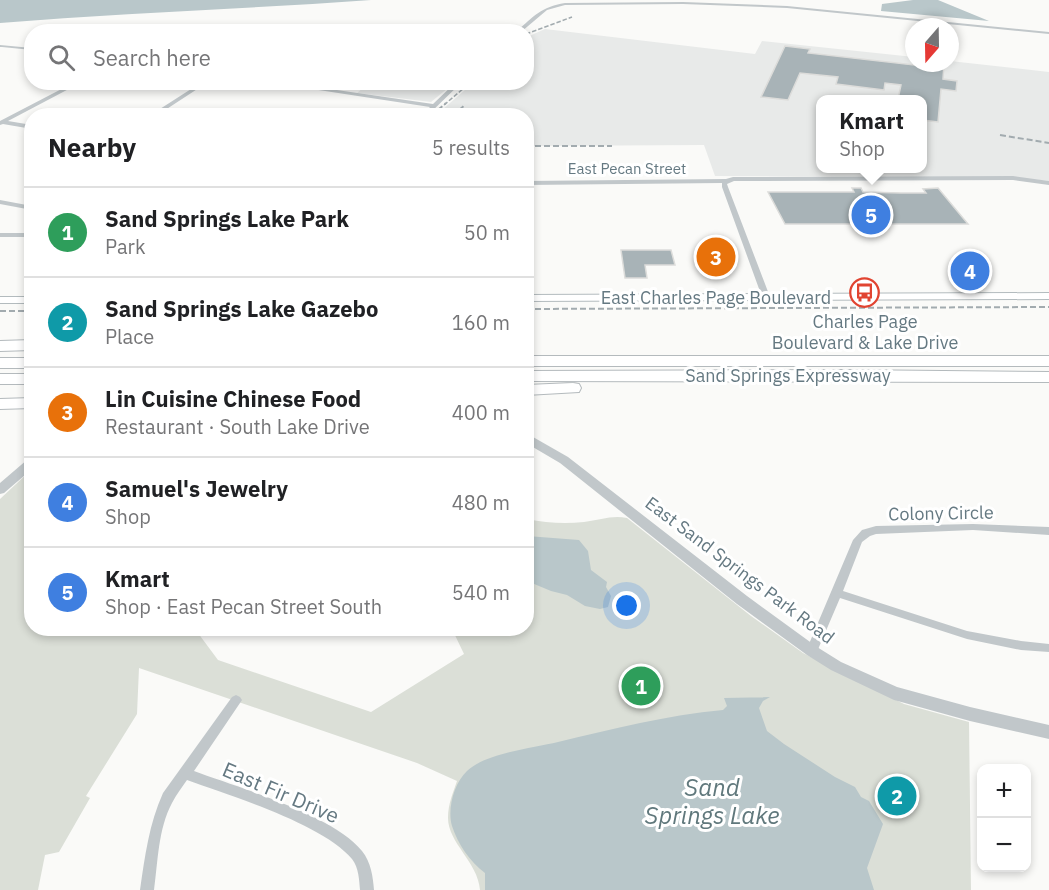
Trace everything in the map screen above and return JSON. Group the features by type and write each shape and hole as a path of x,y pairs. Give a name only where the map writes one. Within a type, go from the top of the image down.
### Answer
{"highway":[{"path":"0,345 24,345"},
{"path":"534,350 576,351 636,361"},
{"name":"Sand Springs Expressway","path":"534,361 1049,361"},
{"path":"0,363 24,363"},
{"path":"534,390 584,387 684,375"},
{"name":"Sand Springs Expressway","path":"534,376 1049,377"},
{"path":"0,379 24,379"},
{"path":"0,404 24,403"}],"main road":[{"name":"East Charles Page Boulevard","path":"534,298 1049,296"},
{"path":"0,300 24,299"}],"street":[{"path":"527,24 545,9 565,4 629,3 787,7 1049,33"},
{"path":"2,46 24,48"},
{"path":"0,53 15,47"},
{"path":"29,108 64,90"},
{"path":"164,108 193,90"},
{"path":"323,90 433,106 451,90"},
{"path":"1,122 24,110"},
{"path":"1,122 24,126"},
{"name":"East Pecan Street","path":"534,183 727,181 733,179 1013,178 1049,183"},
{"path":"727,181 724,184 725,188 766,297"},
{"path":"0,202 24,206"},
{"path":"0,235 24,235"},
{"name":"East Sand Springs Park Road","path":"534,442 564,460 742,600 812,651 864,680 894,693 970,714 1049,732"},
{"path":"0,490 24,469"},
{"name":"Colony Circle","path":"812,651 858,540 866,533 876,530 973,527 1049,531"},
{"path":"837,593 978,638 1008,645 1049,648"},
{"path":"147,890 155,833 161,810 184,773 236,700"},
{"name":"East Fir Drive","path":"184,773 316,825 340,838 356,853 364,869 367,890"}],"shaded area":[{"path":"545,29 755,54 762,41 905,56 905,72 959,72 959,62 1049,72 1049,181 1012,177 715,176 704,145 534,146 534,108 444,108 465,90 534,90 534,34"},
{"path":"361,90 446,90 431,102 357,93"},
{"path":"24,477 24,636 200,636 218,660 371,712 464,654 455,636 534,636 534,520 570,523 611,517 627,518 751,616 803,653 904,704 969,722 971,890 480,890 474,870 449,827 449,808 457,781 417,763 139,668 137,714 86,796 90,798 59,852 45,855 38,890 0,890 0,499"}],"water":[{"path":"0,0 371,0 0,23"},
{"path":"938,0 989,21 881,11 882,4"},
{"path":"534,537 579,540 588,551 591,570 607,582 606,587 611,596 608,607 600,609 585,606 567,595 534,584"},
{"name":"Sand Springs Lake","path":"770,697 763,701 759,708 767,731 835,777 855,787 861,797 869,801 883,824 867,868 874,890 485,890 485,873 474,864 461,846 452,826 450,812 458,782 475,765 498,755 620,727 681,715 723,710 727,706 724,698"}],"building":[{"path":"785,46 810,49 808,53 905,64 905,72 943,72 943,79 957,81 956,91 941,89 938,122 927,121 927,95 899,95 901,85 885,83 884,90 836,84 838,77 800,73 788,100 761,97"},
{"path":"852,188 861,188 863,192 926,193 923,189 938,188 968,224 785,224 768,192 854,192"},
{"path":"621,250 671,250 675,265 645,265 647,278 625,278"},
{"path":"893,783 902,786 906,793 906,800 899,802 890,800 885,793 887,786"}],"railway":[{"path":"534,31 572,17"},
{"path":"444,105 462,90"},
{"path":"440,108 446,103"},
{"path":"461,108 465,105"},
{"path":"1000,135 1049,143"},
{"path":"534,146 612,146"},
{"path":"534,309 1049,307"},
{"path":"0,311 24,311"}],"place":[{"name":"Kmart","path":"871,215"},
{"name":"Lin Cuisine Chinese Food","path":"716,257"},
{"name":"Samuel's Jewelry","path":"970,271"},
{"name":"Charles Page Boulevard & Lake Drive","path":"865,292"},
{"name":"Sand Springs Lake Park","path":"641,686"},
{"name":"Sand Springs Lake Gazebo","path":"897,796"}]}
